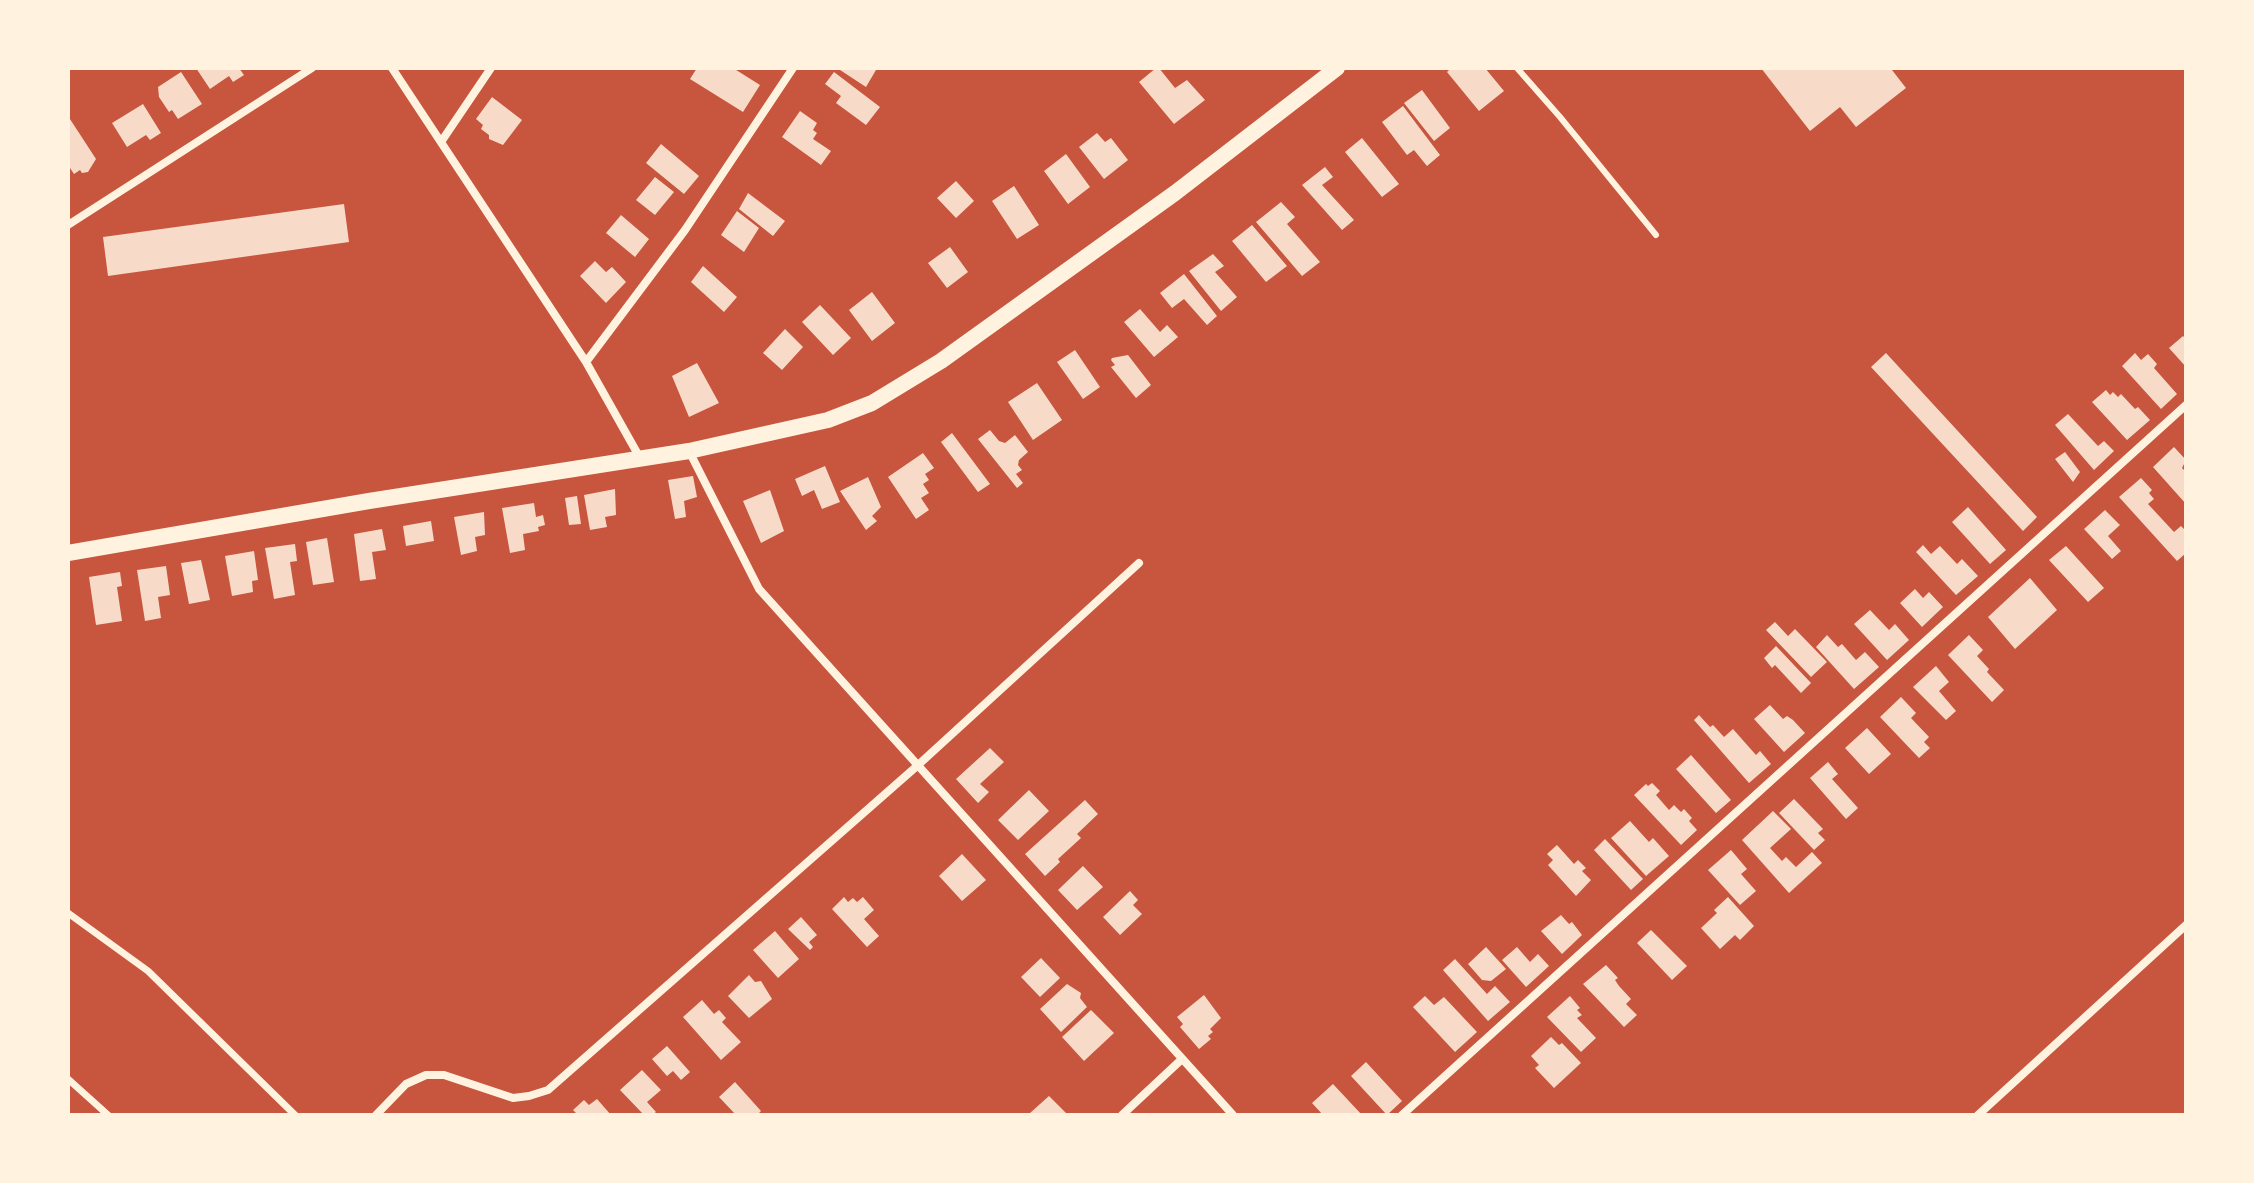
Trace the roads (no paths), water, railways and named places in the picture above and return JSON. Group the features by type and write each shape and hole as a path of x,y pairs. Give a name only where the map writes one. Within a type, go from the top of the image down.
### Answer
{"main road":[{"path":"68,553 689,451 828,420 872,403 941,361 1175,193 1337,68"}],"street":[{"path":"68,225 312,68"},
{"path":"392,68 586,362 640,458"},
{"path":"441,142 491,68"},
{"path":"586,362 685,230 793,68"},
{"path":"1402,1115 2186,405"},
{"path":"689,451 759,589 1233,1115"},
{"path":"376,1115 406,1084 426,1075 444,1075 513,1098 548,1090 917,766 1139,563"},
{"path":"68,913 148,971 295,1115"},
{"path":"1978,1115 2186,925"},
{"path":"1122,1115 1182,1059"},
{"path":"68,1079 108,1115"}],"lane":[{"path":"1517,68 1656,235"}]}
